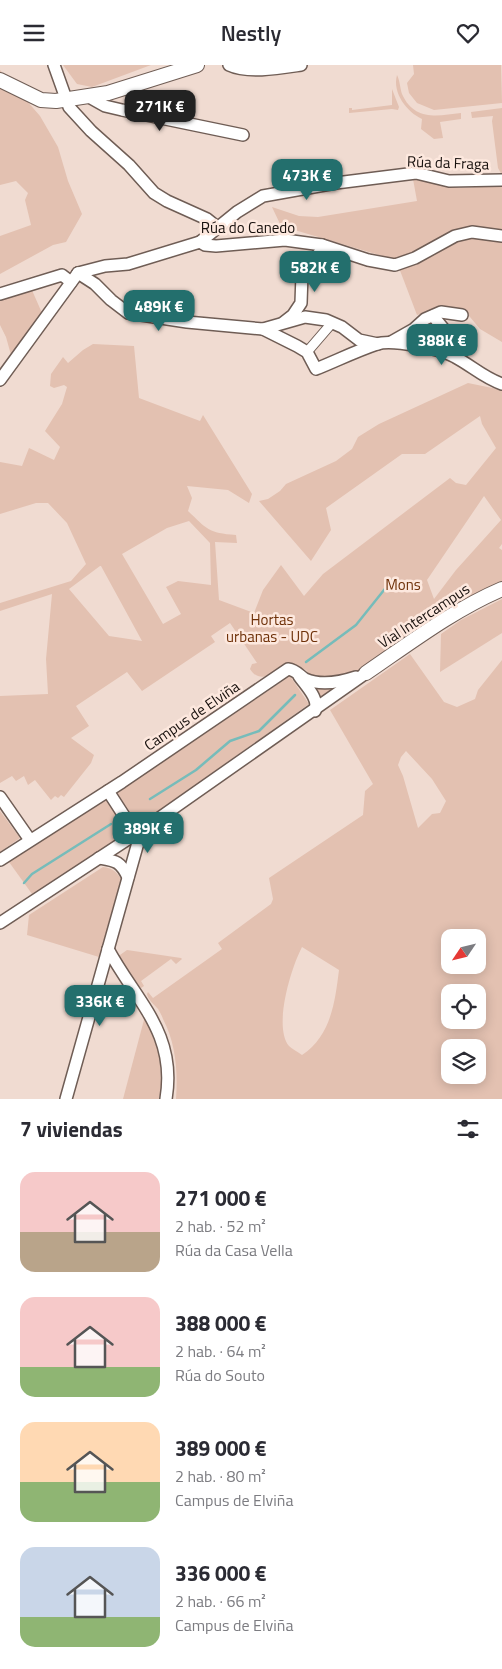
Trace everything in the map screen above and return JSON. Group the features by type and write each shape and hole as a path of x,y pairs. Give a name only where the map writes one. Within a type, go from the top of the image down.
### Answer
{"street":[{"path":"54,65 69,107 91,131 129,165 154,193 207,219 216,227"},
{"path":"0,81 41,100 52,102 66,101 147,82 197,65"},
{"path":"229,65 241,69 301,65"},
{"path":"89,97 105,106 243,135"},
{"name":"Rúa da Fraga","path":"200,242 216,227 263,196 336,183 416,173 449,181 502,180"},
{"name":"Rúa do Canedo","path":"75,277 105,266 128,264 200,242 205,245 216,245 285,240 322,245 368,260 395,265 415,258 455,236 472,232 502,236"},
{"path":"281,325 293,315 301,303 302,274 320,252 322,245"},
{"path":"0,294 62,275 95,284 111,301 128,313 187,323 263,329 305,317 326,320 342,327 360,340 378,343 391,342 444,352 457,358 490,380 502,384"},
{"path":"0,380 75,277"},
{"path":"391,342 414,329 425,319 441,312 462,315"},
{"path":"433,316 444,328 449,339"},
{"path":"306,353 332,323"},
{"path":"263,329 298,346 306,353 316,369 378,343"},
{"name":"Vial Intercampus","path":"366,673 433,627 477,600 502,589"},
{"name":"Campus de Elviña","path":"0,860 108,791 288,669 294,670"},
{"path":"294,670 310,680 329,683 346,680 366,673"},
{"path":"294,670 315,700 317,707 315,711"},
{"path":"0,923 137,834 315,711 366,673"},
{"path":"66,1099 139,839 108,791"},
{"path":"0,797 30,840"},
{"path":"99,858 116,861 128,877"},
{"path":"108,949 120,971 147,1008 158,1029 165,1049 168,1091 166,1099"}],"green space":[{"path":"63,65 151,65 92,87 77,84"},
{"path":"413,65 501,65 502,103 434,110 417,103 409,93 407,83 414,74"},
{"path":"0,70 40,116 58,147 68,181 82,214 66,242 53,245 0,274 0,236 31,225 25,200 28,193 16,181 0,185"},
{"path":"397,75 402,94 413,109 427,115 461,113 461,119 440,122 443,138 434,139 421,129 422,119 406,107 399,95 396,82"},
{"path":"392,89 399,107 398,110 349,113 349,108 352,108 352,110 392,105"},
{"path":"502,108 502,175 498,168 493,116 472,118 471,112"},
{"path":"413,179 459,188 502,186 502,342 480,329 465,311 438,309 417,315 396,260 281,226 272,207 299,216 318,217 417,201"},
{"path":"31,288 42,313 11,355 6,337 0,325 0,301"},
{"path":"93,344 134,346 139,398 200,421 203,415 252,494 249,503 228,490 187,486 192,498 188,511 209,529 219,533 236,535 237,543 215,542 219,600 254,613 263,590 281,565 304,596 323,574 450,478 456,483 466,485 496,448 482,424 480,416 425,454 402,454 326,508 331,530 311,561 259,501 268,499 280,491 286,484 336,461 352,449 358,437 379,424 468,383 502,390 502,544 499,548 502,550 502,582 358,673 346,678 312,678 306,670 290,665 269,676 264,677 254,674 250,669 252,664 257,663 230,623 211,636 215,642 142,691 127,672 76,706 89,726 71,738 94,755 91,763 64,797 61,795 58,798 55,796 51,800 35,780 28,785 24,776 16,781 12,776 0,783 0,696 48,694 46,659 52,594 0,611 0,603 71,581 86,564 67,523 48,503 36,503 0,514 0,462 22,466 29,448 54,460 60,447 45,431 62,404 67,387 64,385 54,388 50,386 51,374 63,357 68,363","holes":["484,496 501,520 456,570 434,599 427,580","189,521 210,543 211,585 178,581 166,587 181,614 163,624 122,554 167,528","101,566 142,641 109,636 69,589"]},
{"path":"502,599 502,633 440,672 441,634 461,620"},
{"path":"410,654 444,702 457,707 475,699 478,690 502,660 502,1099 176,1099 177,1079 171,1038 158,1009 147,994 148,992 153,998 222,949 218,943 271,904 273,899 269,878 363,815 365,791 373,784 330,710","holes":["406,751 432,779 446,801 440,813 432,814 418,828 398,765","302,947 339,970 336,994 330,1017 319,1038 302,1055 289,1046 283,1025 285,997"]},
{"path":"290,676 309,704 139,825 117,793"},
{"path":"307,683 342,684 321,703"},
{"path":"106,800 127,833 32,894 9,862"},
{"path":"0,811 20,838 0,852"},
{"path":"103,867 113,870 121,879 99,957 27,935 29,915"},
{"path":"127,950 182,959 176,964 171,959 141,981 144,986 141,988 119,959 120,955"},
{"path":"145,1016 160,1056 161,1090 159,1099 123,1099"}],"waterway":[{"path":"306,662 356,625 392,580"},
{"path":"150,799 196,770 230,741 259,731 295,695"},
{"path":"24,883 32,874 111,824"}],"park label":[{"name":"Mons","path":"403,585"},
{"name":"Hortas urbanas - UDC","path":"272,628"}]}
